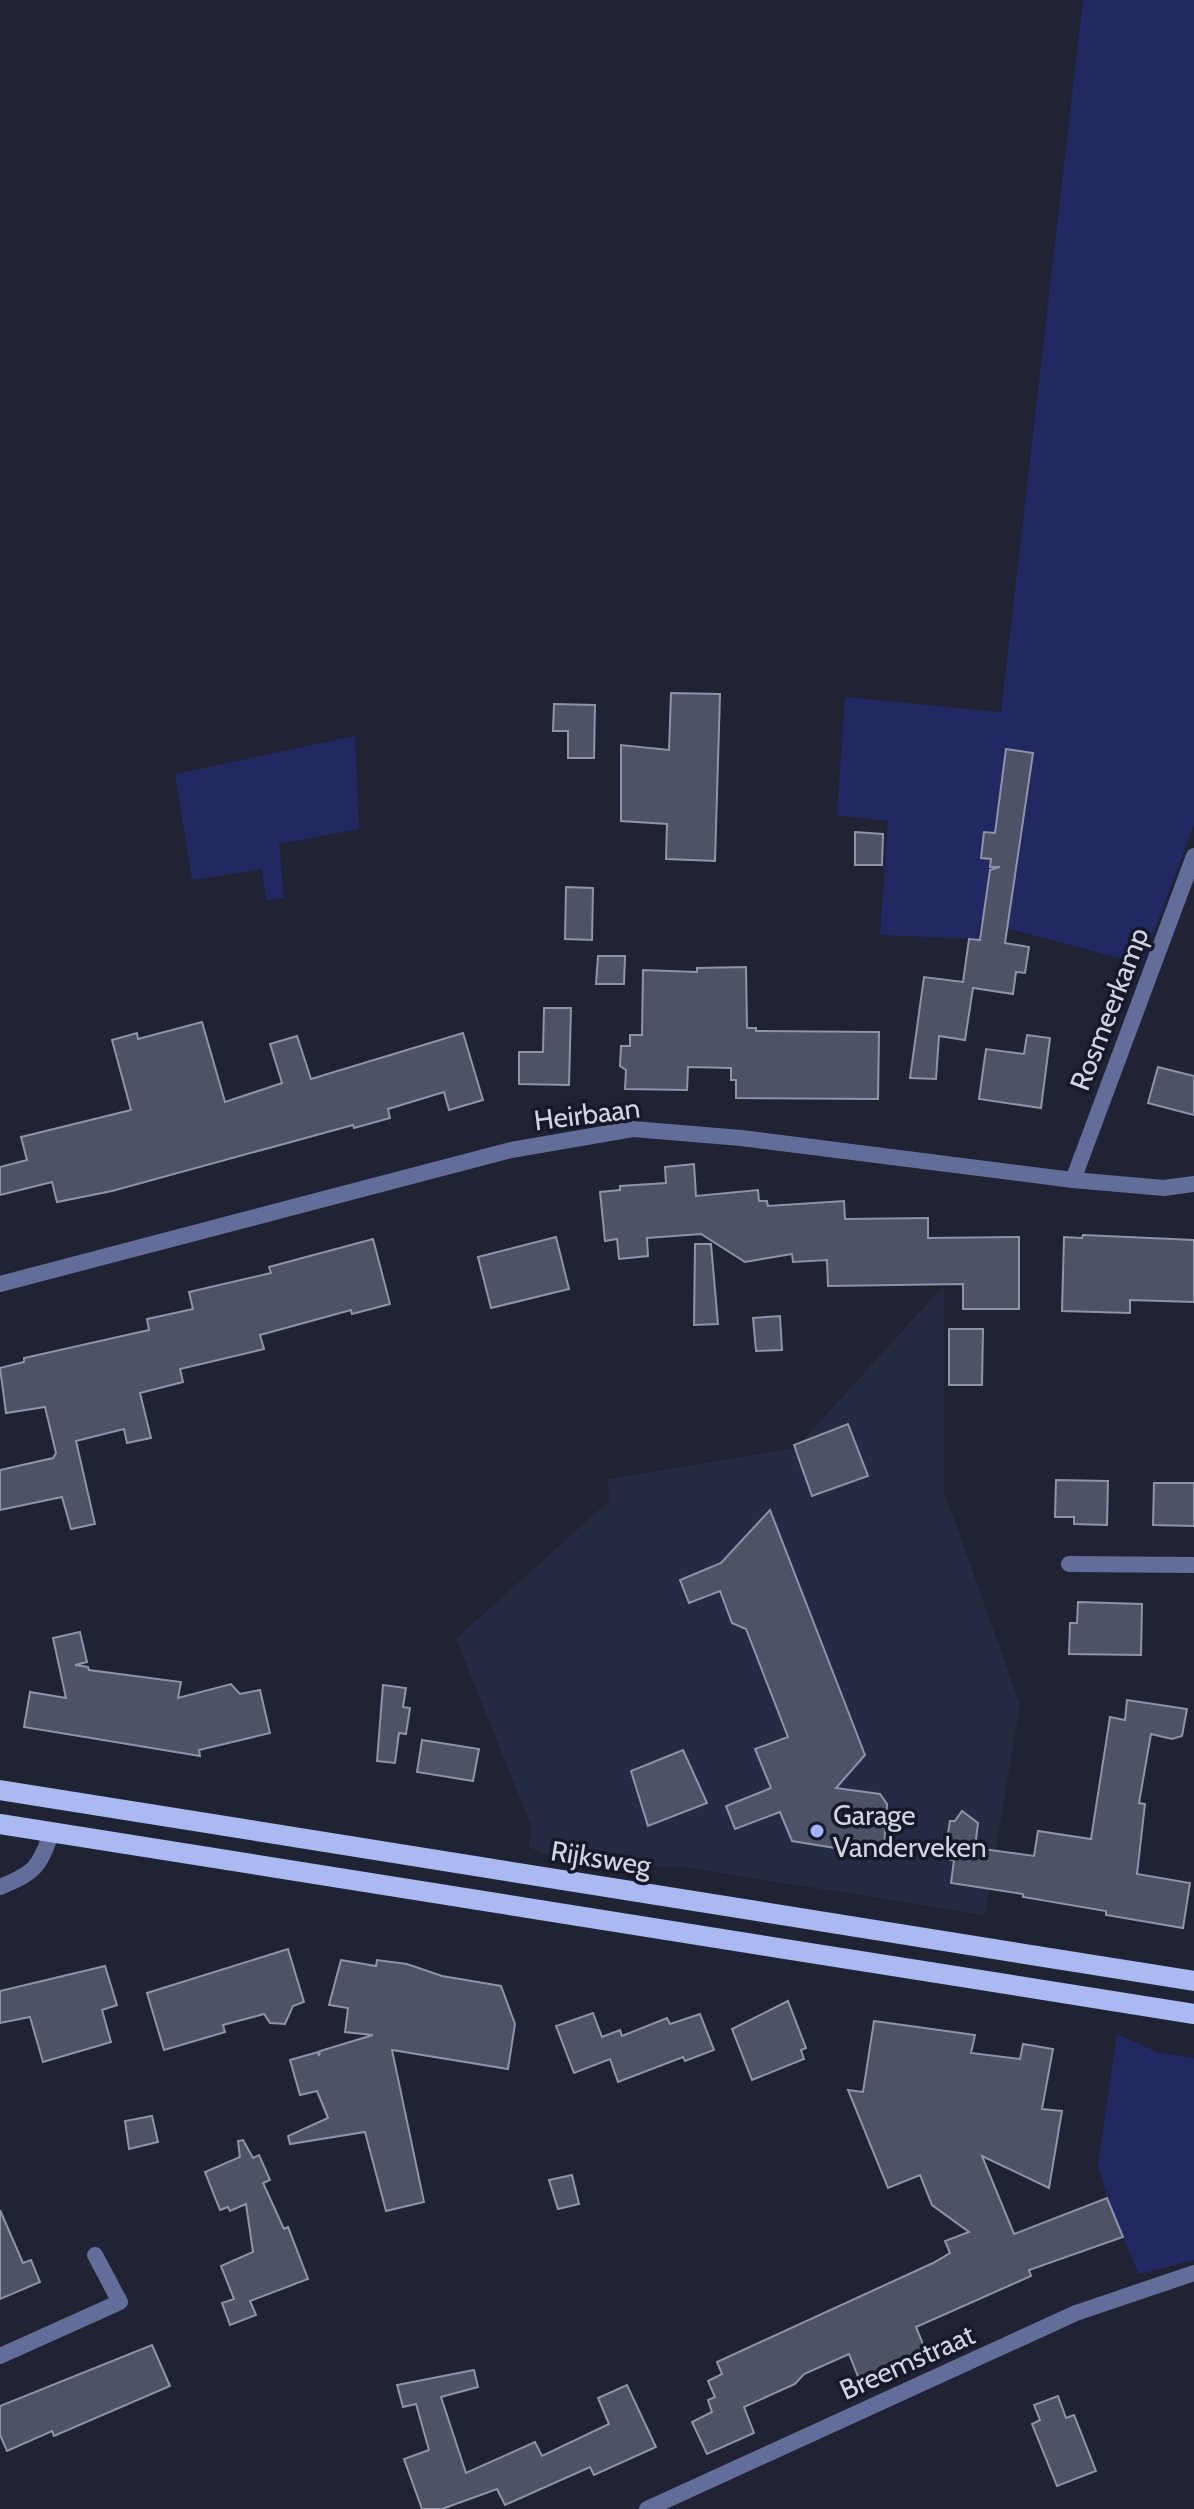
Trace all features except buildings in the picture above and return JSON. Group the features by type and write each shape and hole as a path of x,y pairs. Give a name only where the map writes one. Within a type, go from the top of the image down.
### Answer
{"main road":[{"name":"Rijksweg","path":"0,1790 1194,1981"},
{"path":"0,1824 1194,2014"}],"street":[{"name":"Rosmeerkamp","path":"1073,1180 1194,856"},
{"name":"Heirbaan","path":"0,1284 511,1150 633,1129 741,1138 1073,1180 1164,1188 1194,1184"},
{"path":"1069,1564 1194,1565"},
{"path":"0,1887 27,1876 41,1863 51,1834"},
{"path":"0,2356 120,2302 95,2255"},
{"name":"Breemstraat","path":"647,2509 1076,2313 1194,2273"}],"shaded area":[{"path":"1083,0 1194,0 1194,824 1142,964 980,921 978,939 880,935 888,821 837,815 845,697 1001,712"},
{"path":"355,736 359,829 279,844 284,898 266,900 262,869 192,880 175,774"},
{"path":"944,1285 944,1491 1020,1705 985,1915 684,1867 611,1865 545,1854 529,1847 531,1825 456,1639 609,1501 608,1479 796,1448"},
{"path":"1117,2034 1157,2052 1194,2058 1194,2260 1139,2274 1113,2215 1098,2164"}],"place":[{"name":"Garage Vanderveken","path":"817,1831"}]}
